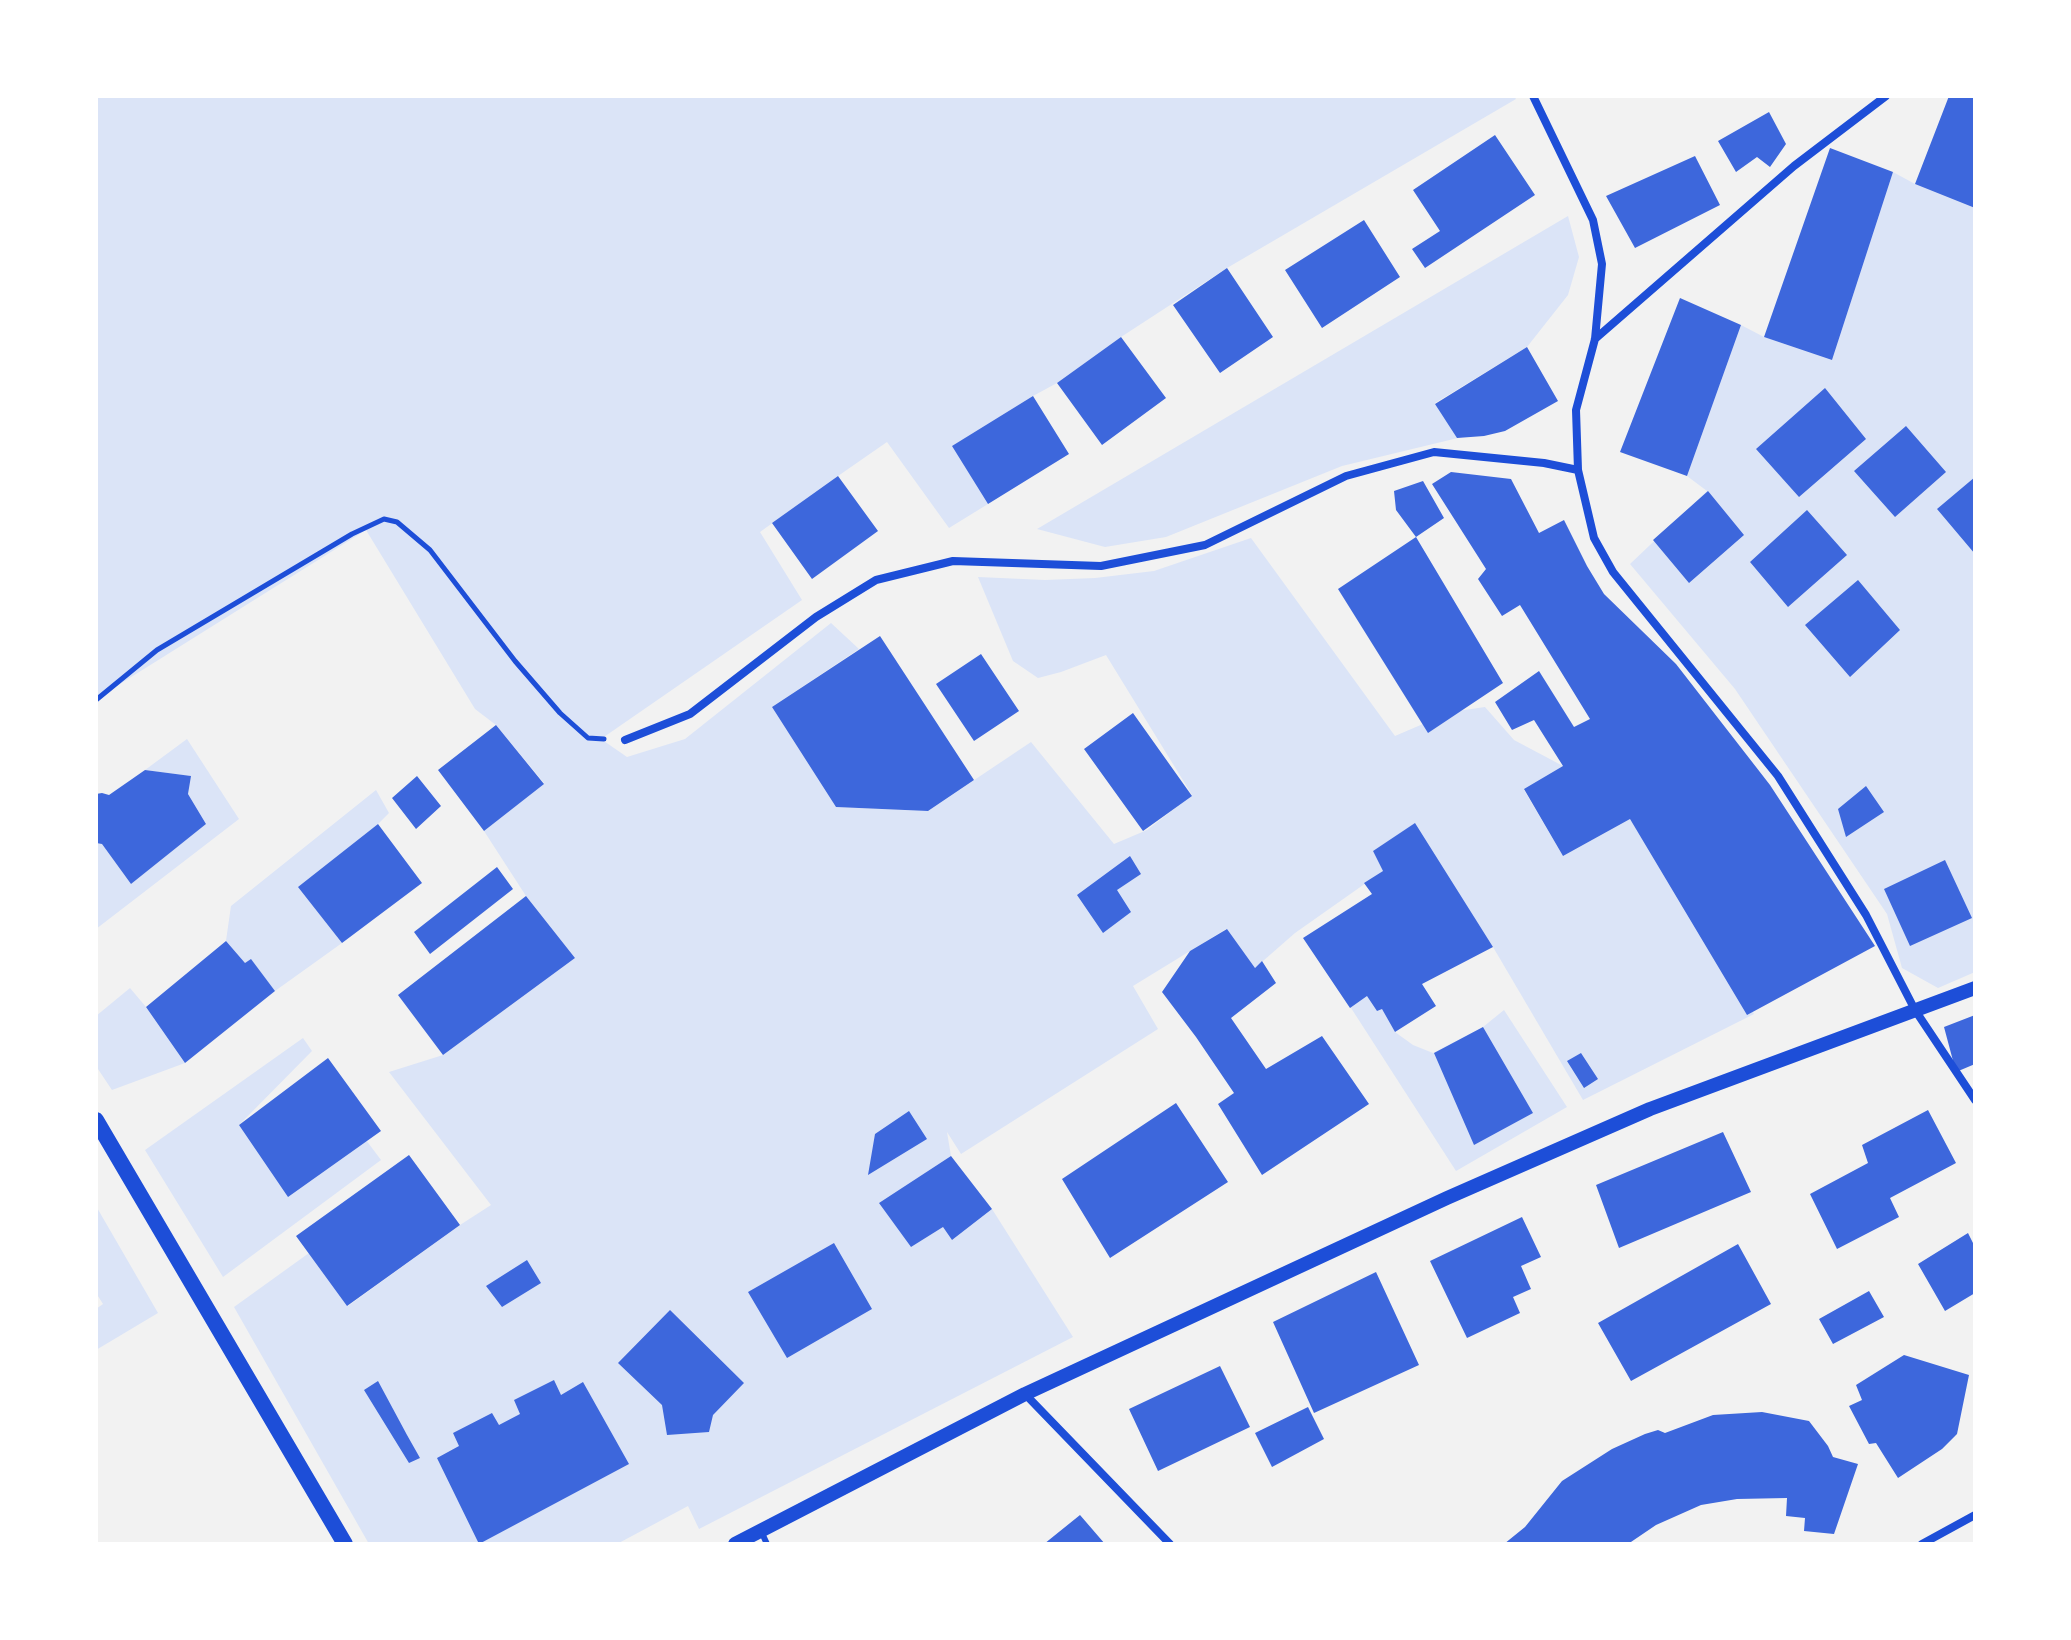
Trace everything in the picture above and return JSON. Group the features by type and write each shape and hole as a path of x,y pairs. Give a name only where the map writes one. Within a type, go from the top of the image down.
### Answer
{"main road":[{"path":"96,1120 345,1544"}],"street":[{"path":"1533,96 1593,220 1602,264 1595,339 1576,410 1578,470 1594,538 1613,572 1778,776 1866,915 1915,1010 1975,1100"},
{"path":"1595,339 1794,166 1886,96"},
{"path":"625,740 690,714 816,617 876,580 953,561 1101,566 1205,545 1346,476 1434,452 1544,463 1578,470"},
{"path":"735,1544 764,1537 1025,1394 1447,1198 1650,1109 1975,988"},
{"path":"1025,1394 1170,1544"},
{"path":"1922,1544 1975,1515"}],"path":[{"path":"96,700 157,650 352,534 384,519 397,522 430,550 515,661 560,713 588,738 625,740"}],"shaded area":[{"path":"96,96 1514,96 1516,99 1227,268 1057,383 953,446 988,504 949,528 887,442 838,476 760,532 802,600 601,739 627,757 685,739 831,623 859,649 772,707 836,807 928,811 1031,742 1114,844 1147,830 1192,795 1106,655 1038,678 1013,661 978,577 1045,580 1154,571 1251,538 1395,736 1451,712 1485,707 1514,740 1563,766 1524,790 1563,856 1630,819 1754,1014 1583,1100 1493,947 1414,824 1373,851 1383,871 1295,933 1255,968 1226,929 1133,986 1158,1029 961,1154 947,1132 951,1156 880,1203 911,1247 943,1227 952,1240 992,1209 1073,1337 699,1529 688,1506 617,1544 369,1544 234,1307 309,1253 348,1306 491,1205 389,1072 443,1055 575,958 526,896 484,831 544,783 496,725 475,709 366,530 96,699"},
{"path":"1893,172 1975,208 1975,972 1938,988 1902,968 1887,914 1735,689 1630,564 1707,491 1687,476 1741,325 1764,337 1832,360"},
{"path":"1568,216 1579,257 1568,295 1527,347 1435,403 1457,437 1462,437 1342,466 1166,537 1105,547 1037,529"},
{"path":"187,739 239,819 96,929 96,843 102,844 131,884 206,824 188,794 190,776 145,770"},
{"path":"376,790 389,813 299,887 342,943 275,991 251,960 245,963 226,941 231,906"},
{"path":"1341,933 1395,1032 1413,1045 1433,1053 1483,1027 1504,1010 1567,1107 1456,1171 1315,952"},
{"path":"130,988 185,1063 112,1090 96,1066 96,1016"},
{"path":"303,1038 312,1051 239,1125 363,1136 381,1160 223,1277 145,1150"},
{"path":"96,1206 158,1313 96,1350 96,1309 103,1304 96,1293"}],"building":[{"path":"1949,96 1975,96 1975,208 1915,184"},
{"path":"1769,112 1786,144 1770,167 1757,157 1736,172 1718,141"},
{"path":"1495,135 1535,195 1425,268 1412,249 1440,231 1413,190"},
{"path":"1830,148 1893,172 1832,360 1764,337"},
{"path":"1695,156 1720,205 1635,248 1606,196"},
{"path":"1364,220 1400,277 1322,328 1285,270"},
{"path":"1227,268 1273,337 1220,373 1173,305"},
{"path":"1680,298 1741,325 1687,476 1620,452"},
{"path":"1121,337 1166,398 1102,445 1057,383"},
{"path":"1527,347 1558,401 1505,431 1457,438 1435,404"},
{"path":"1825,388 1866,439 1799,497 1756,449"},
{"path":"1033,396 1069,454 988,504 952,446"},
{"path":"1906,426 1946,472 1895,517 1854,471"},
{"path":"1451,472 1511,479 1539,533 1564,520 1604,594 1676,664 1770,785 1875,946 1747,1015 1630,819 1563,856 1524,789 1563,766 1534,720 1512,730 1495,702 1539,671 1574,727 1590,719 1520,605 1502,616 1478,579 1486,569 1432,484"},
{"path":"838,476 878,531 812,579 772,523"},
{"path":"1975,477 1975,554 1937,509"},
{"path":"1423,481 1444,518 1416,537 1396,510 1394,491"},
{"path":"1708,491 1744,535 1689,583 1653,540"},
{"path":"1807,510 1847,555 1788,607 1750,562"},
{"path":"1416,537 1503,683 1428,733 1338,589"},
{"path":"1858,580 1900,630 1850,677 1805,625"},
{"path":"880,636 974,780 928,811 836,807 772,707"},
{"path":"981,654 1019,711 974,741 936,684"},
{"path":"1133,713 1192,796 1143,831 1084,749"},
{"path":"496,725 544,784 484,831 438,770"},
{"path":"145,770 191,776 188,794 206,824 131,884 102,844 96,843 96,794 109,795"},
{"path":"417,776 441,806 416,829 392,798"},
{"path":"1866,786 1884,812 1846,837 1838,809"},
{"path":"1415,823 1493,947 1422,984 1436,1006 1395,1032 1382,1009 1377,1011 1367,996 1350,1008 1303,938 1372,894 1364,883 1383,871 1373,851"},
{"path":"378,824 422,883 342,943 298,887"},
{"path":"1130,856 1141,874 1117,890 1131,912 1103,933 1077,895"},
{"path":"1945,860 1972,918 1910,946 1884,889"},
{"path":"497,867 513,889 430,954 414,932"},
{"path":"526,896 575,958 443,1055 398,995"},
{"path":"1227,929 1255,968 1262,961 1276,983 1231,1018 1266,1069 1322,1036 1369,1104 1262,1175 1218,1104 1234,1093 1162,992 1190,951"},
{"path":"226,941 245,963 251,959 275,991 185,1063 146,1007"},
{"path":"1975,1015 1975,1064 1956,1072 1944,1027"},
{"path":"1483,1027 1533,1113 1474,1145 1434,1053"},
{"path":"1581,1053 1598,1079 1584,1088 1567,1061"},
{"path":"328,1058 381,1131 288,1197 239,1125"},
{"path":"1176,1103 1228,1182 1110,1258 1062,1179"},
{"path":"1928,1110 1956,1163 1890,1198 1899,1217 1837,1249 1810,1194 1868,1163 1862,1145"},
{"path":"909,1111 927,1139 868,1175 875,1134"},
{"path":"1723,1132 1751,1192 1619,1248 1596,1185"},
{"path":"409,1155 460,1225 347,1306 296,1236"},
{"path":"951,1156 992,1209 952,1240 943,1227 911,1247 879,1203"},
{"path":"1522,1217 1541,1257 1521,1266 1531,1289 1513,1297 1520,1313 1467,1338 1430,1261"},
{"path":"1968,1233 1973,1243 1975,1241 1975,1293 1945,1311 1918,1264"},
{"path":"834,1243 872,1309 787,1358 748,1292"},
{"path":"1738,1244 1771,1304 1631,1381 1598,1323"},
{"path":"527,1260 541,1283 502,1307 486,1286"},
{"path":"1376,1272 1419,1365 1314,1413 1273,1322"},
{"path":"1869,1291 1884,1317 1833,1344 1819,1319"},
{"path":"670,1310 744,1383 713,1415 709,1432 667,1435 662,1405 618,1363"},
{"path":"1904,1355 1969,1375 1957,1434 1942,1449 1898,1478 1876,1443 1869,1444 1849,1406 1862,1400 1856,1385"},
{"path":"1220,1366 1250,1427 1158,1471 1129,1409"},
{"path":"554,1380 561,1395 583,1382 629,1464 479,1544 437,1458 459,1446 453,1433 492,1413 499,1425 520,1414 514,1400"},
{"path":"378,1381 420,1458 409,1463 364,1390"},
{"path":"1308,1407 1324,1439 1272,1467 1255,1433"},
{"path":"1762,1412 1809,1421 1833,1457 1858,1464 1834,1534 1804,1531 1805,1518 1786,1516 1787,1498 1737,1499 1701,1505 1656,1525 1628,1544 1504,1544 1525,1527 1562,1481 1612,1449 1645,1434 1658,1430 1665,1433 1713,1415"},
{"path":"1080,1515 1105,1544 1044,1544"}]}
